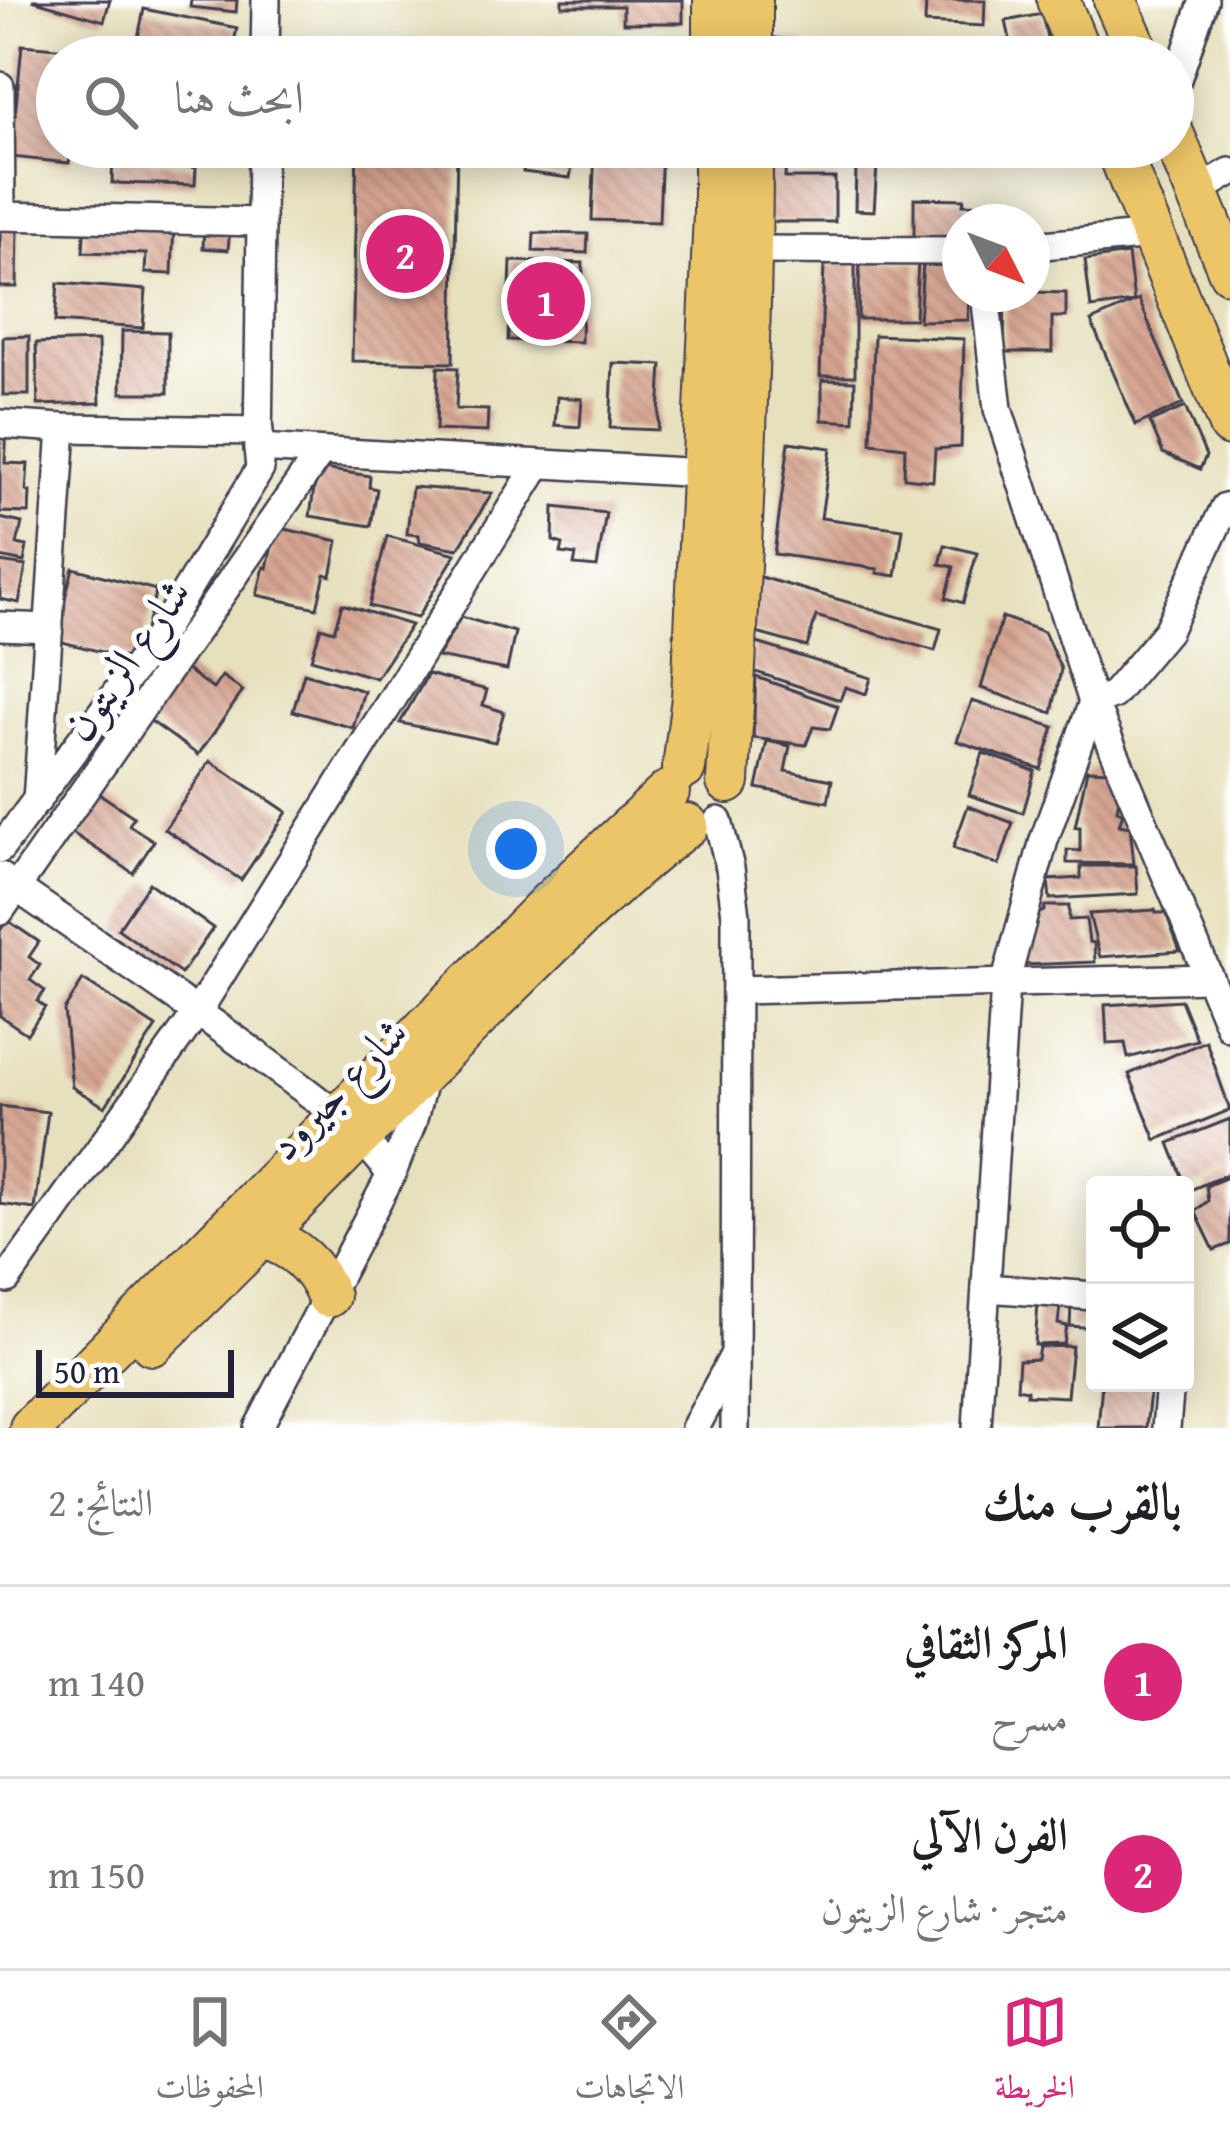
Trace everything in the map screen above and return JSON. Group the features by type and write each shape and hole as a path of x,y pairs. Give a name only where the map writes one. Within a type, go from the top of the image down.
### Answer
{"main road":[{"path":"716,0 716,36"},
{"path":"751,0 751,36"},
{"path":"1058,0 1073,36"},
{"path":"1115,0 1131,36"},
{"path":"697,798 693,698 715,168"},
{"path":"697,798 749,250 751,168"},
{"path":"1126,168 1230,424"},
{"path":"1213,182 1230,272"},
{"name":"شارع جيرود","path":"31,1428 349,1125 552,900 697,798"},
{"name":"شارع جيرود","path":"65,1428 264,1237 349,1125 425,1069 697,798"},
{"path":"264,1237 296,1252 321,1279 328,1296"}],"street":[{"path":"265,36 266,0"},
{"path":"1192,36 1204,0"},
{"path":"0,86 1,216 260,221"},
{"name":"شارع الزيتون","path":"0,849 160,634 260,469 261,168"},
{"path":"1050,244 1153,235"},
{"path":"749,250 942,251"},
{"path":"987,312 998,409 1093,702 1230,1027"},
{"path":"0,424 258,440 320,453 702,473"},
{"path":"37,802 62,428"},
{"name":"شارع الزيتون","path":"0,911 9,882 320,453"},
{"path":"7,1279 198,1011 538,465"},
{"path":"1093,702 1113,695 1167,631 1225,507 1230,506"},
{"path":"0,626 49,628"},
{"path":"977,1428 1005,984 1043,840 1093,702"},
{"path":"697,798 734,892 735,1428"},
{"path":"9,882 198,1011 349,1125 391,1175"},
{"path":"736,990 1208,978"},
{"path":"258,1428 391,1175 412,1123 425,1069"},
{"path":"986,1288 1086,1295"},
{"path":"695,1428 735,1353"},
{"path":"1166,1428 1169,1392"}],"building":[{"path":"32,0 110,0 104,21"},
{"path":"191,0 237,0 236,12 190,7"},
{"path":"562,0 683,0 683,23 623,23 623,6 562,6"},
{"path":"926,0 985,0 984,26 925,23"},
{"path":"144,9 237,28 235,36 138,36"},
{"path":"1042,14 1047,36 1009,36 1006,21"},
{"path":"22,45 36,46 36,160 11,157"},
{"path":"113,168 196,168 195,185 112,183"},
{"path":"357,168 457,168 453,363 352,361"},
{"path":"523,168 572,168 570,178 523,172"},
{"path":"594,168 661,168 659,222 592,220"},
{"path":"762,168 785,168 785,178 835,178 835,222 762,222"},
{"path":"856,168 877,168 874,211 855,210"},
{"path":"914,198 964,199 963,204 942,204 942,239 914,239"},
{"path":"85,220 174,223 172,274 145,273 146,254 83,252"},
{"path":"0,225 18,226 17,287 0,287"},
{"path":"204,227 230,228 228,250 203,248"},
{"path":"534,233 588,234 587,253 533,251"},
{"path":"1128,254 1134,302 1091,308 1085,260"},
{"path":"860,260 918,262 915,319 858,319"},
{"path":"511,261 583,263 581,342 508,340"},
{"path":"942,262 942,312 968,312 968,320 919,321 923,263"},
{"path":"855,263 855,376 820,376 824,265"},
{"path":"58,283 146,290 143,328 55,322"},
{"path":"1050,293 1066,293 1066,317 1052,317 1052,352 1004,352 1005,312 1050,312"},
{"path":"1139,300 1183,404 1136,425 1091,321"},
{"path":"122,331 168,332 168,393 121,393"},
{"path":"874,335 964,339 961,447 935,449 933,481 904,478 905,447 871,443"},
{"path":"29,336 29,395 3,395 3,337"},
{"path":"98,341 100,403 38,405 36,343"},
{"path":"613,363 662,365 658,430 610,428"},
{"path":"438,367 458,368 456,409 488,410 487,432 436,430"},
{"path":"822,380 855,381 854,422 822,420"},
{"path":"557,397 582,399 580,427 555,425"},
{"path":"1185,407 1206,456 1200,469 1163,453 1150,422"},
{"path":"0,427 7,427 5,463 28,464 29,513 0,512"},
{"path":"789,442 831,448 821,518 903,529 896,576 877,573 878,569 774,554"},
{"path":"317,468 370,476 369,487 377,489 371,526 310,516"},
{"path":"412,487 492,493 458,549 420,542 419,535 407,534"},
{"path":"554,507 606,513 597,567 574,565 576,555 561,553 563,544 553,541"},
{"path":"0,518 22,523 17,544 27,546 24,562 0,557"},
{"path":"276,527 338,541 331,576 325,574 317,608 257,595"},
{"path":"387,536 456,554 417,618 369,606"},
{"path":"945,545 977,553 963,603 946,598 954,567 940,564"},
{"path":"0,562 26,566 19,603 0,599"},
{"path":"73,568 156,590 138,661 54,640"},
{"path":"747,573 941,629 935,651 816,616 807,647 753,632"},
{"path":"342,604 411,625 376,678 311,659 321,627 334,631"},
{"path":"461,617 515,632 507,670 437,657"},
{"path":"1002,617 1044,632 1061,669 1052,713 981,688"},
{"path":"754,642 871,678 866,694 845,687 840,700 750,670"},
{"path":"181,666 213,689 222,676 243,691 198,755 145,717"},
{"path":"304,673 364,691 353,728 293,711"},
{"path":"428,674 487,690 483,705 504,712 495,742 400,723"},
{"path":"756,677 838,706 830,729 813,727 806,745 753,738"},
{"path":"972,701 1054,727 1041,769 957,741"},
{"path":"767,741 790,746 785,771 832,780 828,802 757,788"},
{"path":"983,753 1035,771 1023,813 969,795"},
{"path":"210,761 287,812 241,880 165,829"},
{"path":"1087,770 1111,771 1120,793 1117,810 1123,813 1119,825 1130,827 1134,864 1067,863 1067,850 1080,851 1080,827 1075,827"},
{"path":"97,792 134,817 129,825 154,841 133,873 71,832"},
{"path":"968,806 1013,823 999,865 953,848"},
{"path":"1081,866 1136,866 1138,894 1050,899 1048,880 1081,878"},
{"path":"149,883 213,928 181,974 118,929"},
{"path":"1045,906 1069,906 1069,920 1086,919 1095,962 1023,965"},
{"path":"1166,913 1180,951 1100,957 1089,914"},
{"path":"7,920 39,942 29,957 40,965 30,980 45,991 37,1001 45,1007 27,1034 0,1016 0,931"},
{"path":"83,980 156,1027 105,1107 72,1087 64,1010"},
{"path":"1181,1000 1197,1040 1128,1058 1125,1043 1107,1044 1105,1005"},
{"path":"1206,1041 1230,1110 1156,1140 1129,1074"},
{"path":"0,1106 48,1112 35,1209 0,1204"},
{"path":"1230,1119 1230,1173 1194,1188 1194,1176 1182,1176 1169,1143"},
{"path":"1230,1176 1230,1244 1214,1250 1195,1211 1208,1201 1206,1186"},
{"path":"1038,1304 1060,1307 1058,1324 1067,1326 1064,1344 1035,1345"},
{"path":"1071,1305 1086,1306 1086,1327 1070,1326"},
{"path":"1072,1346 1067,1397 1027,1395 1027,1390 1017,1388 1019,1360 1037,1359 1039,1347"},
{"path":"1101,1392 1150,1392 1146,1428 1098,1428"}],"place":[{"name":"الفرن اﻵلي","path":"405,254"},
{"name":"المركز الثقافي","path":"546,301"}]}
